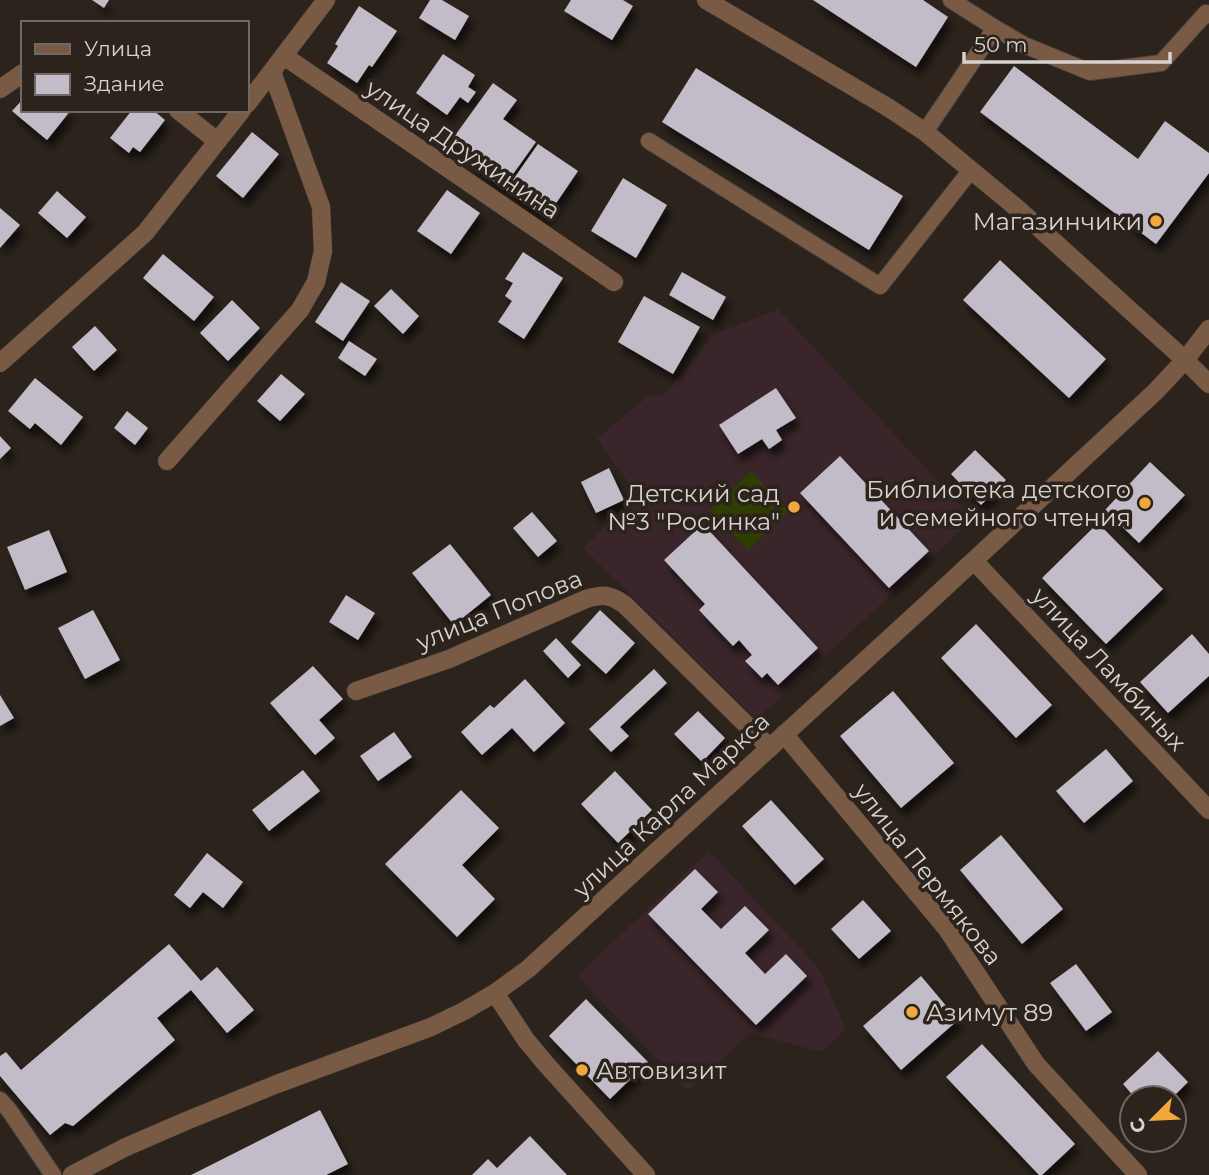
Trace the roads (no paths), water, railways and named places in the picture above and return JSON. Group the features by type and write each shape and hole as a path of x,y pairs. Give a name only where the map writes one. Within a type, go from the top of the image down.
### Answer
{"street":[{"path":"248,103 326,0"},
{"path":"706,0 925,132 1027,217 1209,384"},
{"name":"улица Дружинина","path":"285,56 614,282"},
{"path":"167,461 300,310 316,282 323,251 321,207 272,72"},
{"path":"0,89 21,74"},
{"path":"181,112 217,141"},
{"path":"0,363 145,233 240,112"},
{"name":"улица Карла Маркса","path":"72,1175 92,1170 126,1147 254,1093 431,1027 464,1012 528,969 1156,391 1209,329"},
{"name":"улица Ламбиных","path":"974,561 1209,810"},
{"name":"улица Попова","path":"356,691 449,659 586,599 612,596 625,605 769,748"},
{"name":"улица Пермякова","path":"785,734 947,929 1036,1063 1138,1175"},
{"path":"495,993 545,1063 646,1175"}],"lane":[{"path":"951,0 1024,46 1090,72 1161,63 1206,13 1209,15"},
{"path":"925,132 995,28"},
{"path":"649,141 880,286 971,170"},
{"path":"0,1100 53,1175"}],"place":[{"name":"Магазинчики","path":"1156,221"},
{"name":"Библиотека детского и семейного чтения","path":"1145,503"},
{"name":"Детский сад №3 \"Росинка\"","path":"794,507"},
{"name":"Азимут 89","path":"912,1012"},
{"name":"Автовизит","path":"582,1070"}]}
